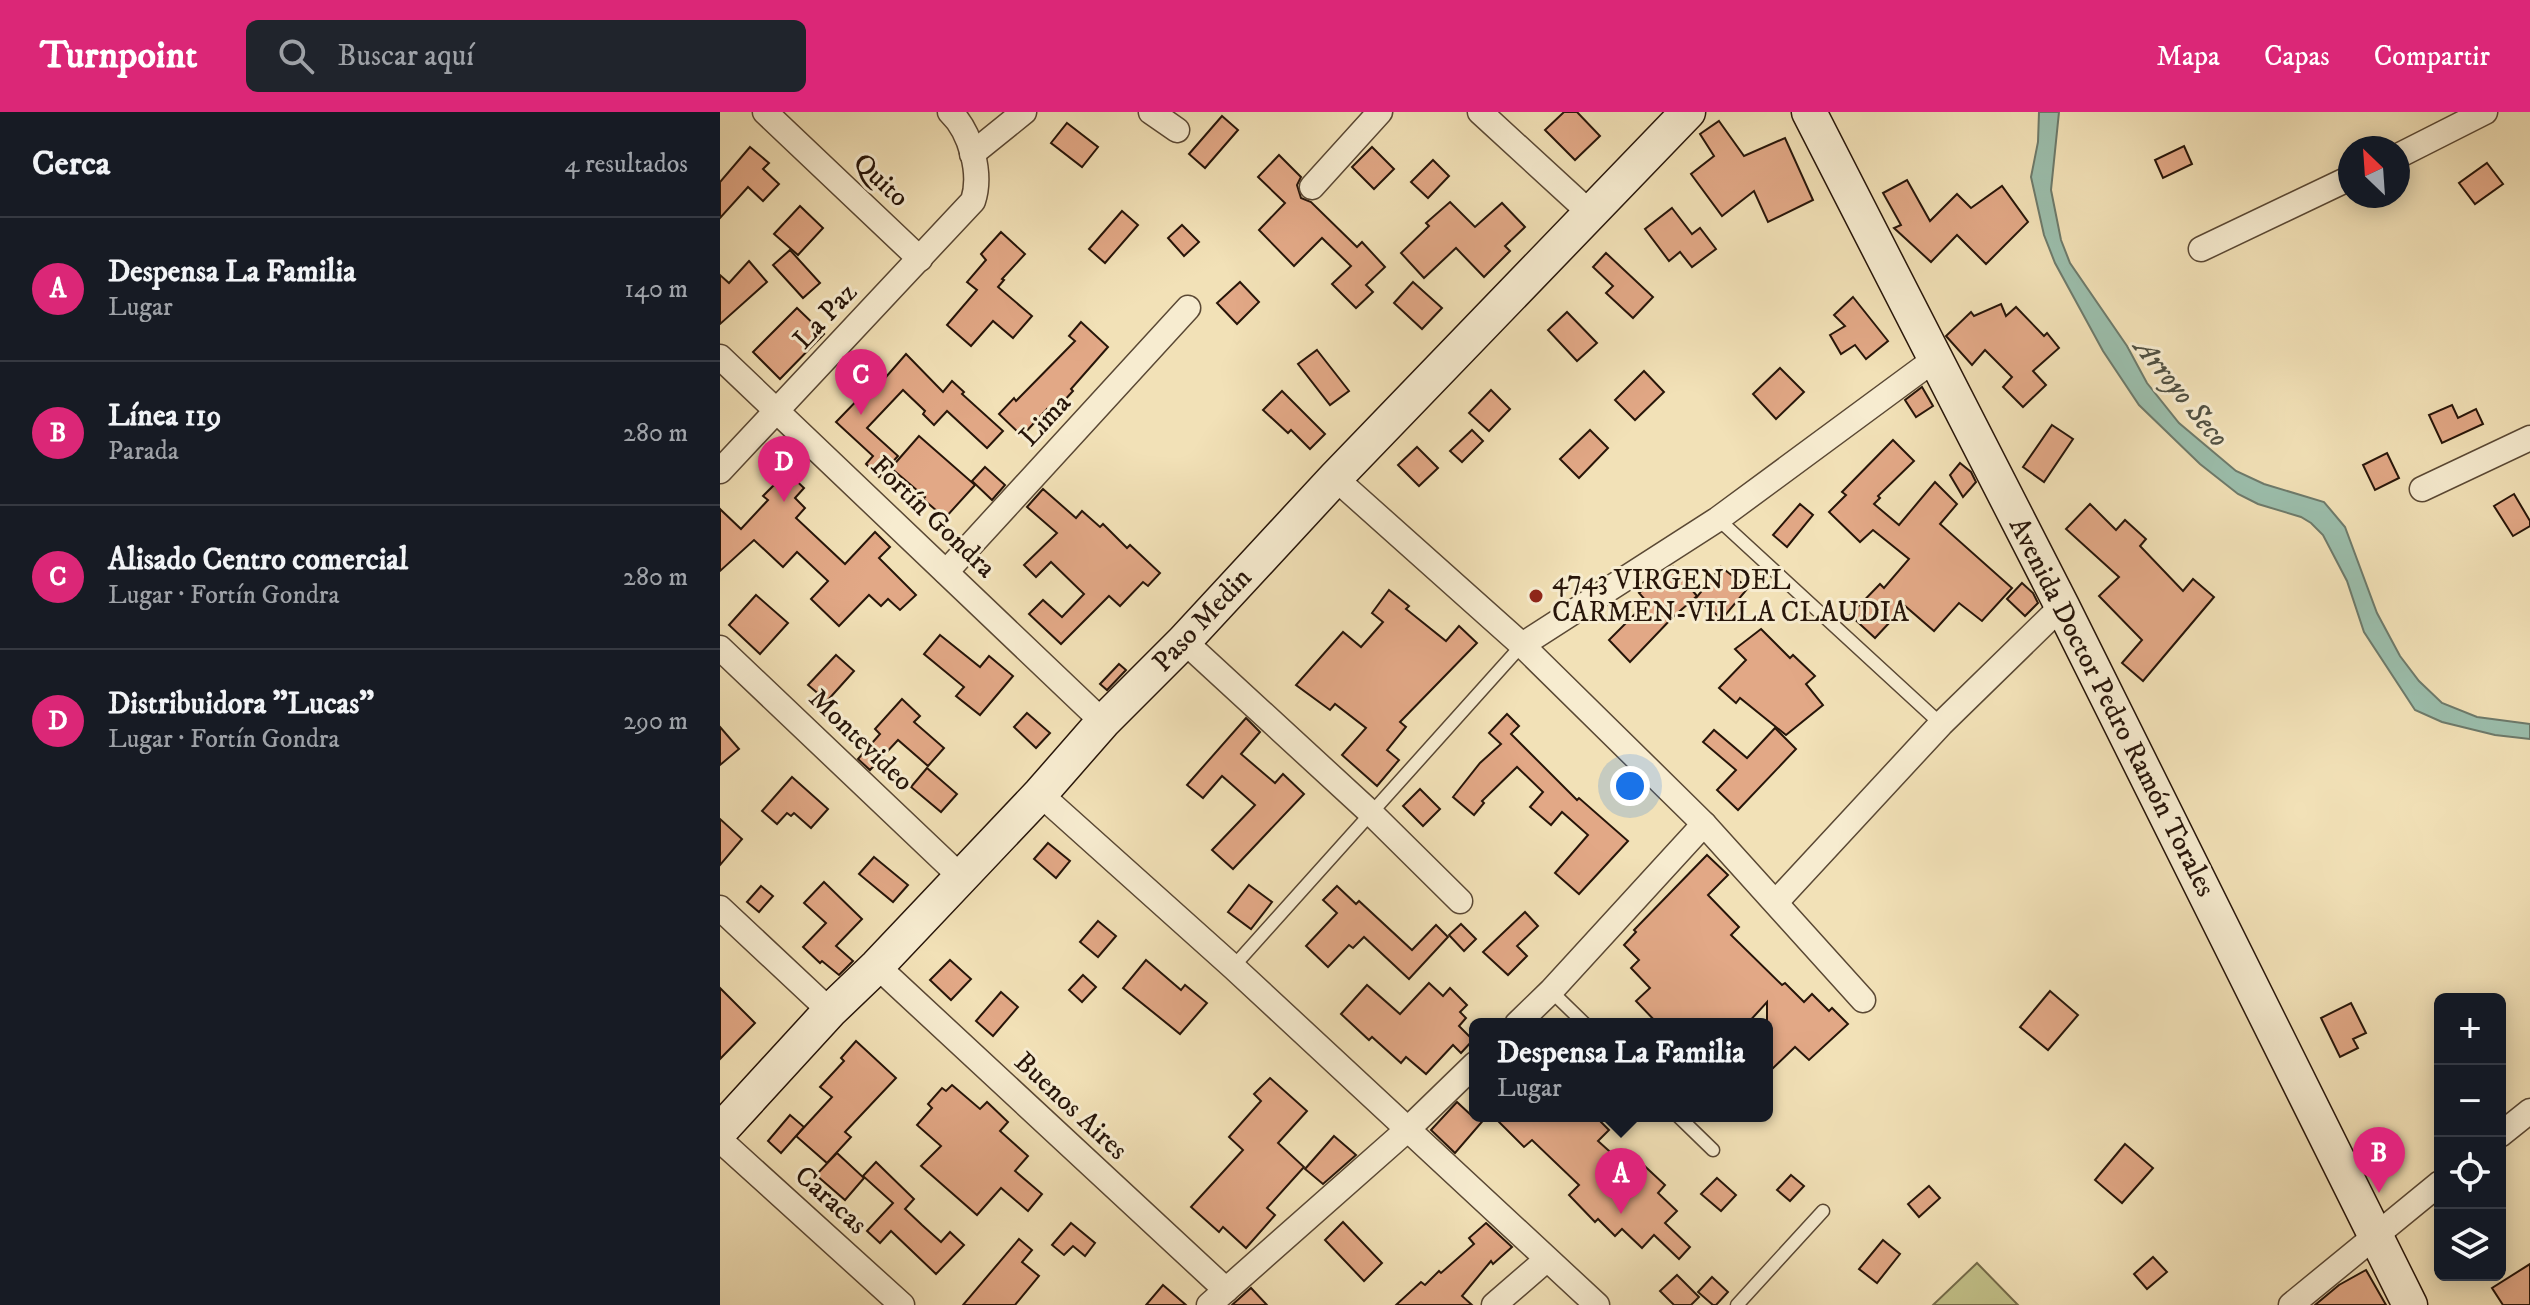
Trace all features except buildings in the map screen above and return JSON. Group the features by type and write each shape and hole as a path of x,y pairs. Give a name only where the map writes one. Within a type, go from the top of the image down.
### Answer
{"street":[{"name":"Quito","path":"765,112 920,259"},
{"path":"950,112 958,120 972,154 1024,112"},
{"path":"1151,112 1177,130"},
{"path":"1312,187 1380,112"},
{"path":"1480,112 1590,213"},
{"name":"Paso Medin","path":"720,1131 830,1011 877,966 1040,794 1103,722 1688,112"},
{"name":"Avenida Doctor Pedro Ramón Torales","path":"1809,112 2062,606 2410,1305"},
{"path":"2410,149 2461,118 2485,112"},
{"name":"La Paz","path":"720,471 973,201 977,189 972,154"},
{"path":"2201,249 2338,184"},
{"name":"Lima","path":"946,572 1188,308"},
{"name":"Fortín Gondra","path":"720,357 1103,722"},
{"path":"1522,645 1718,519 1935,359"},
{"path":"2422,489 2530,438"},
{"path":"1335,478 1522,645 1704,824 1863,1000"},
{"path":"1776,902 1941,724 2062,606"},
{"path":"1184,641 1372,814 1460,901"},
{"name":"Montevideo","path":"720,648 961,877"},
{"path":"1040,794 1233,967 1597,1305"},
{"path":"1523,1018 1704,824"},
{"path":"720,908 830,1011"},
{"name":"Buenos Aires","path":"877,966 1217,1297"},
{"path":"1217,1297 1407,1130 1469,1070"},
{"path":"2506,1130 2530,1111"},
{"name":"Caracas","path":"720,1140 902,1305"},
{"path":"2291,1305 2434,1188"},
{"path":"1494,1305 1546,1260"}],"lane":[{"path":"1718,519 1941,724"},
{"path":"1233,967 1522,645"},
{"path":"1551,991 1579,1018"},
{"path":"1684,1122 1713,1150"},
{"path":"1737,1305 1823,1211"}],"shaded area":[{"path":"2039,112 2059,112 2051,190 2061,240 2070,263 2127,346 2147,383 2179,423 2236,471 2264,484 2324,502 2345,527 2377,613 2400,656 2419,681 2442,703 2477,717 2530,724 2530,739 2495,735 2442,722 2415,710 2364,632 2347,581 2323,535 2301,517 2258,504 2238,494 2200,464 2139,405 2103,351 2055,263 2044,235 2031,177 2038,142"},
{"path":"1977,1263 2018,1305 1933,1305"}],"place":[{"name":"Alisado Centro comercial","path":"861,415"},
{"name":"Distribuidora \"Lucas\"","path":"784,502"},
{"name":"4743 VIRGEN DEL CARMEN-VILLA CLAUDIA","path":"1536,596"},
{"name":"Línea 119","path":"2379,1193"},
{"name":"Despensa La Familia","path":"1621,1214"}],"water label":[{"name":"Arroyo Seco","path":"2181,393"}]}
